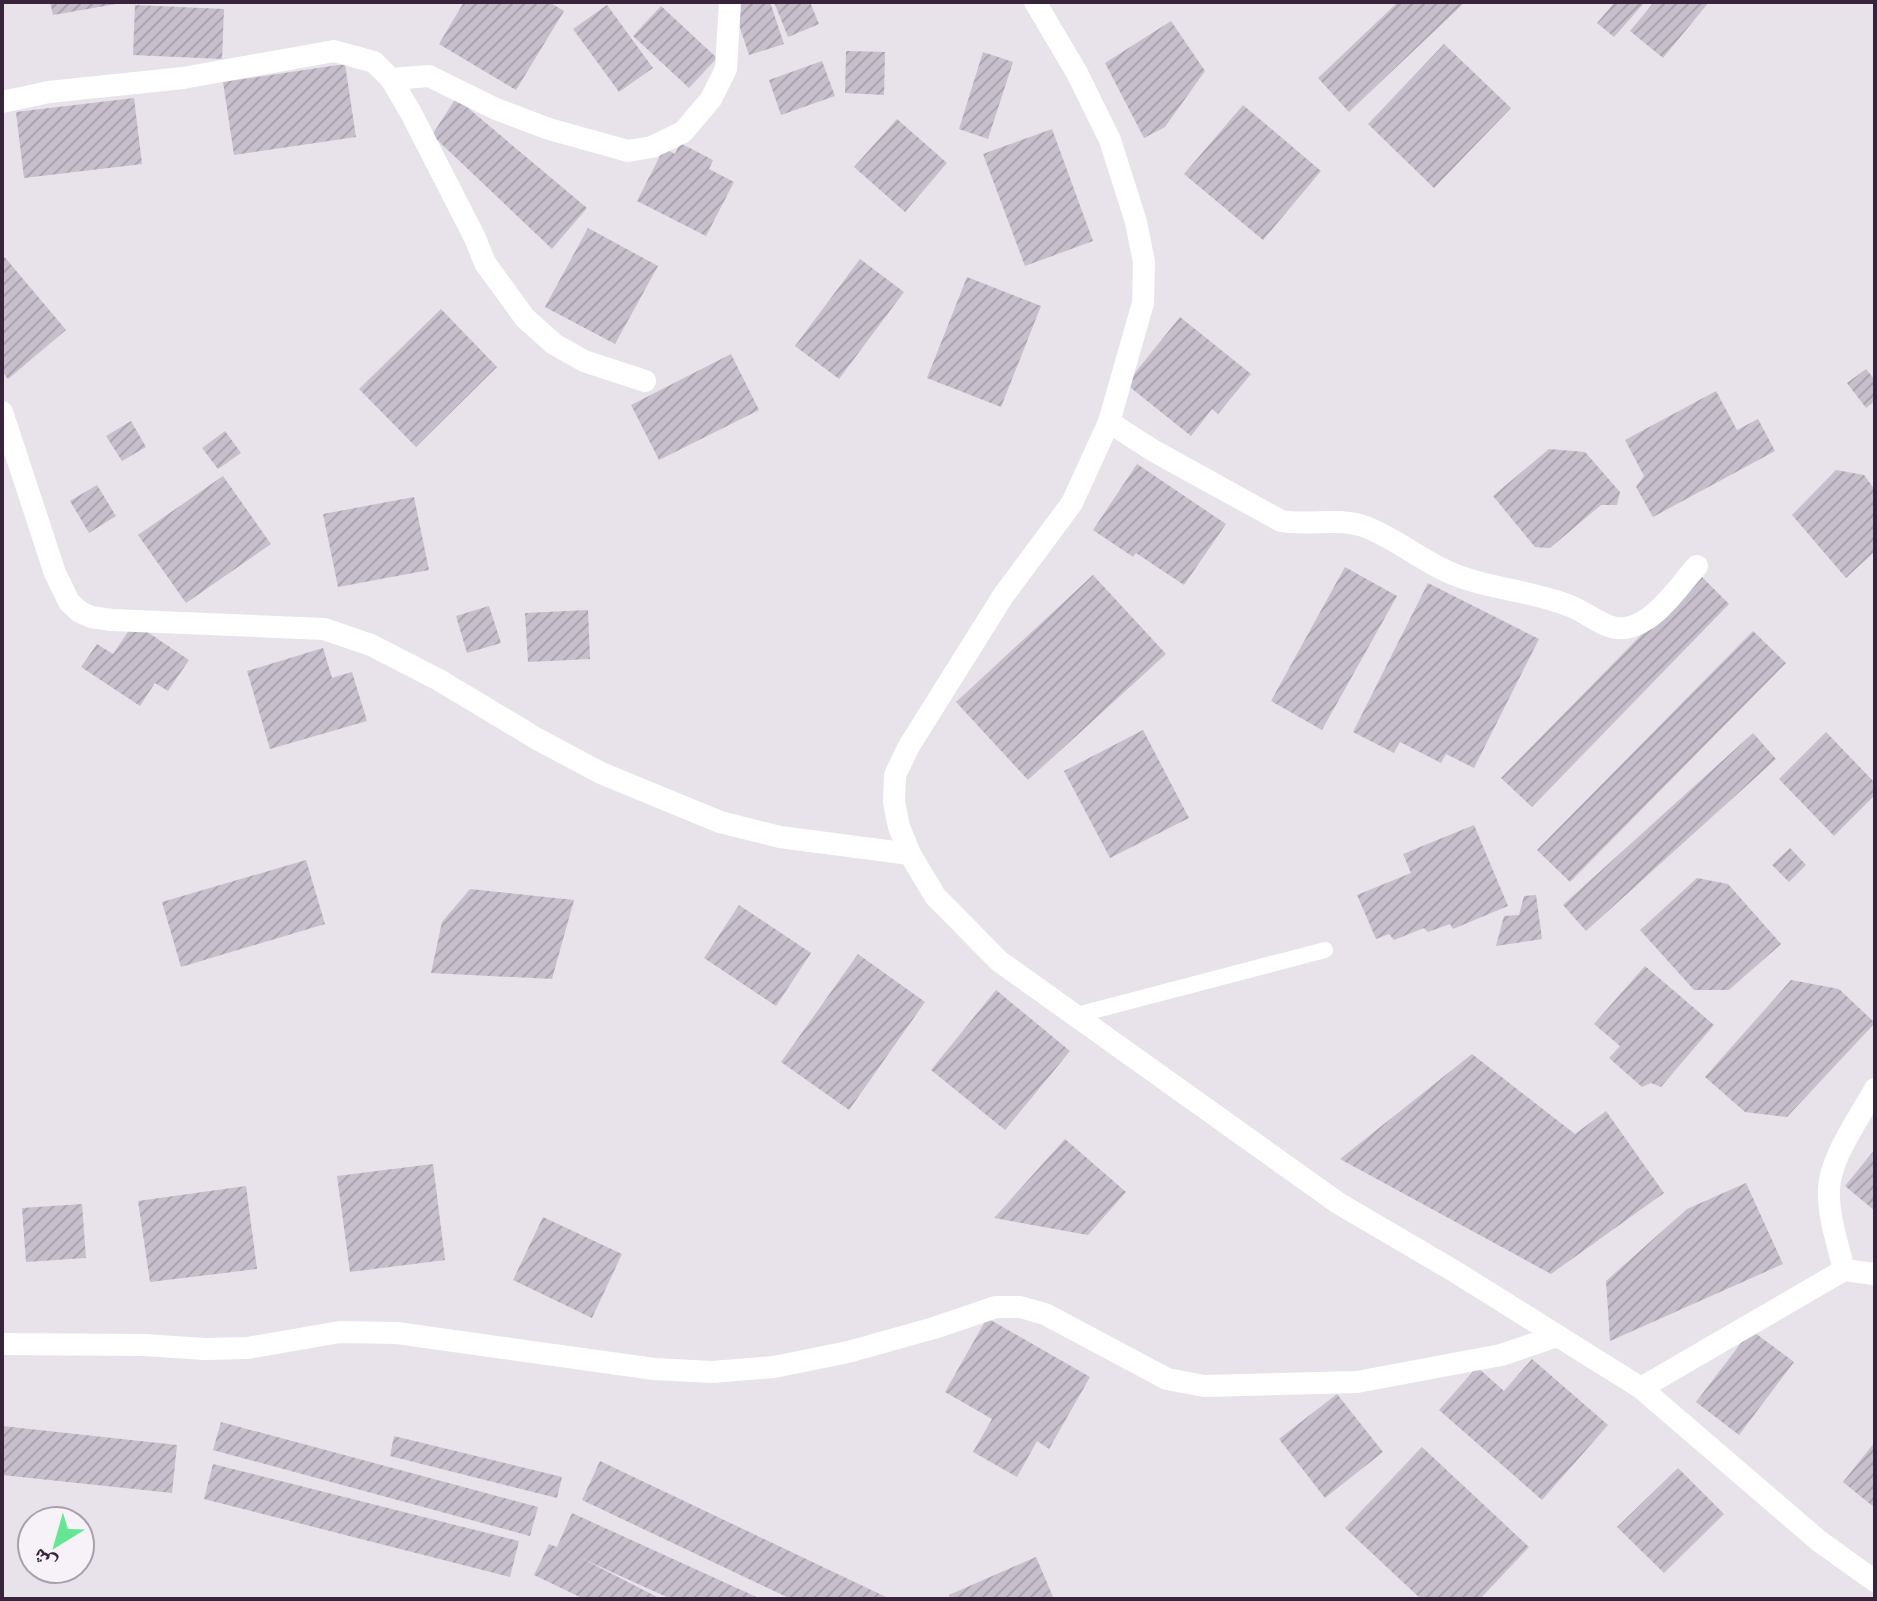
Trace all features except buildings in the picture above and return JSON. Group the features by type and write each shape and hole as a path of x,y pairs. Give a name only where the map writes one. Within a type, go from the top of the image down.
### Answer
{"street":[{"path":"391,79 429,76 496,109 549,129 628,151 652,147 683,132 711,99 726,69 730,2"},
{"path":"1035,2 1077,73 1110,140 1136,222 1144,262 1144,291 1138,327 1109,422 1072,503 1003,596 909,746 895,775 894,802 899,827 910,854 935,896 999,961 1338,1203 1641,1388 1819,1541 1875,1581"},
{"path":"2,102 49,92 183,78 334,51 374,62 391,79 475,238 485,263 525,318 554,344 584,361 645,381"},
{"path":"2,412 55,573 69,602 80,612 112,620 324,629 371,645 439,680 601,773 708,817 780,837 910,854"},
{"path":"1109,422 1181,467 1281,521 1301,524 1341,522 1363,526 1447,571 1570,606 1605,625 1622,629 1639,625 1697,566"},
{"path":"1844,1270 1828,1189 1841,1150 1875,1089"},
{"path":"1641,1388 1844,1270 1875,1274"},
{"path":"2,1344 219,1349 247,1348 340,1332 397,1333 654,1369 712,1372 774,1367 848,1352 996,1307 1020,1307 1045,1314 1167,1379 1204,1386 1357,1382 1501,1355 1557,1336"}],"lane":[{"path":"1077,1015 1325,950"}]}
